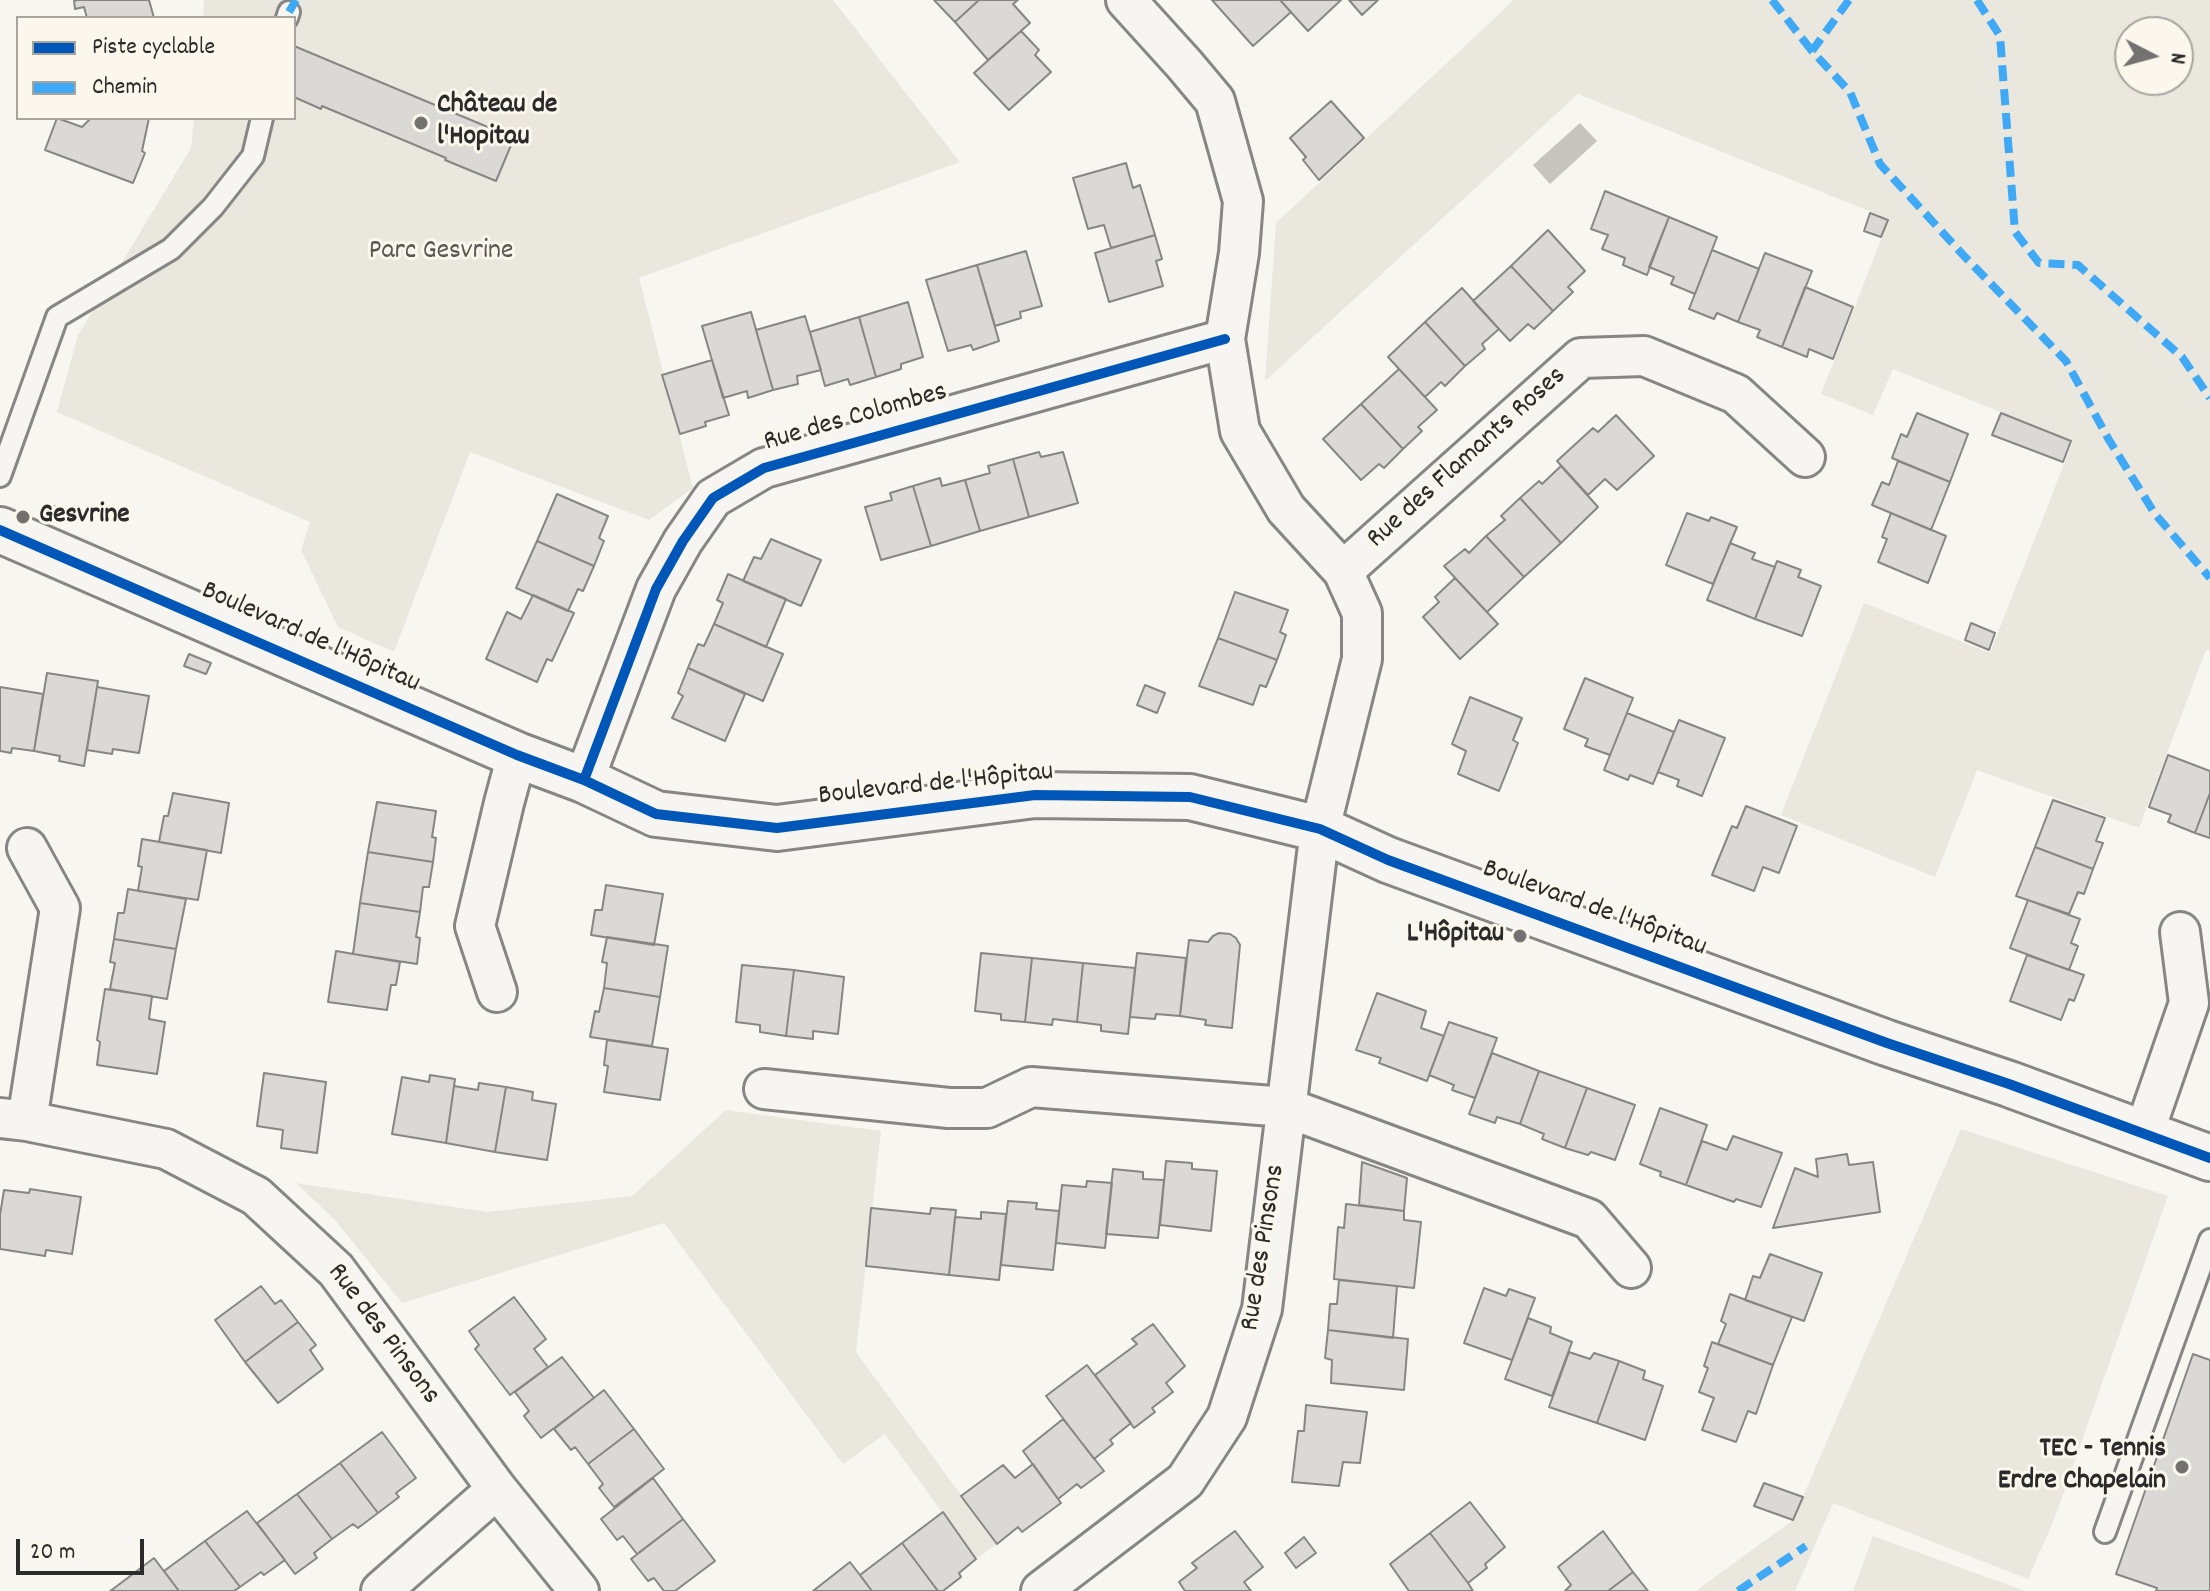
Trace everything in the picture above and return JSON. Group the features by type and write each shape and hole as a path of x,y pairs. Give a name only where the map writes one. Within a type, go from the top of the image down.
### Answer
{"street":[{"name":"Rue des Flamants Roses","path":"1126,0 1215,101 1230,148 1243,201 1239,253 1225,339 1240,431 1286,509 1343,571 1362,613 1362,659 1320,829"},
{"name":"Rue des Colombes","path":"584,780 656,589 683,541 713,498 764,468 1225,339"},
{"name":"Rue des Flamants Roses","path":"1343,571 1581,358 1644,356 1736,394 1805,457"},
{"name":"Boulevard de l'Hôpitau","path":"0,530 517,755 584,780 656,814 777,828 1035,795 1190,797 1320,829 1388,860 2210,1158"},
{"path":"497,992 475,926 517,755"},
{"name":"Rue des Pinsons","path":"1041,1591 1185,1481 1227,1417 1262,1309 1320,829"},
{"name":"Rue des Pinsons","path":"27,848 60,908 14,1120 166,1149 256,1196 336,1270 497,1489 579,1591"},
{"path":"2144,1133 2189,1003 2180,932"},
{"path":"764,1089 949,1108 987,1108 1031,1087 1285,1107 1589,1219 1631,1268"},
{"path":"381,1591 497,1489"}],"lane":[{"path":"0,476 57,317 171,249 213,207 253,156 262,120"},
{"path":"2105,1532 2210,1240"}],"green space":[{"name":"Parc Gesvrine","path":"204,0 833,0 960,162 639,278 693,488 649,520 470,452 394,652 338,627 301,550 310,522 57,412 78,335 191,148 194,120 296,120 296,16 203,16"},
{"path":"1514,0 2210,0 2210,651 2206,650 2139,828 1977,770 1935,877 1781,815 1864,603 1990,653 2073,441 1893,369 1873,415 1821,394 1889,219 1578,94 1265,381 1276,223"},
{"path":"726,1110 881,1131 856,1352 997,1544 976,1559 885,1434 843,1464 664,1223 402,1303 335,1220 296,1183 487,1212 632,1196"},
{"path":"1961,1129 2168,1196 2054,1520 2028,1579 1833,1503 1795,1591 1696,1591 1793,1520"},
{"path":"1873,1536 2025,1591 1853,1591"}],"shaded area":[{"path":"1580,123 1597,141 1550,184 1533,165"}],"building":[{"path":"149,0 153,16 86,16 84,7 75,9 74,1"},
{"path":"934,0 979,0 955,22"},
{"path":"979,0 1018,0 1013,4 1030,23 988,60 955,22"},
{"path":"1212,0 1280,0 1291,12 1253,46"},
{"path":"1280,0 1341,0 1308,31"},
{"path":"1349,0 1378,0 1362,15"},
{"path":"1021,31 1039,50 1035,55 1051,72 1009,110 974,73"},
{"name":"Château de l'Hopitau","path":"296,47 514,138 496,181 322,106 321,109 296,98"},
{"path":"1331,101 1364,138 1319,180 1290,138"},
{"path":"56,120 82,127 89,120 149,120 142,151 145,153 133,183 45,150"},
{"path":"1126,163 1133,188 1140,185 1155,235 1111,248 1104,225 1088,229 1073,178"},
{"path":"1605,191 1669,217 1647,275 1623,265 1625,258 1602,249 1608,235 1591,229"},
{"path":"1870,213 1888,220 1881,237 1864,231"},
{"path":"1669,217 1717,237 1695,294 1671,284 1674,277 1649,267"},
{"path":"1548,230 1585,271 1568,287 1573,292 1553,311 1511,266"},
{"path":"1155,235 1162,259 1156,261 1163,286 1109,302 1095,253"},
{"path":"1712,250 1759,269 1738,322 1717,313 1714,319 1689,309"},
{"path":"1026,251 1042,306 1020,312 1021,318 995,326 977,265"},
{"path":"1765,253 1812,271 1782,347 1757,337 1760,330 1738,322"},
{"path":"977,265 999,341 973,350 971,345 948,351 926,280"},
{"path":"1511,266 1553,311 1534,329 1528,324 1510,341 1473,301"},
{"path":"1805,287 1853,307 1833,359 1809,349 1807,357 1782,347"},
{"path":"1462,288 1499,329 1482,344 1485,349 1465,366 1425,322"},
{"path":"908,302 923,357 901,364 901,369 876,377 859,317"},
{"path":"751,312 773,390 748,398 747,391 723,398 702,326"},
{"path":"805,316 821,370 797,376 798,384 773,390 756,330"},
{"path":"859,317 876,377 850,385 848,379 825,386 810,332"},
{"path":"1425,322 1465,366 1445,386 1441,382 1425,397 1388,357"},
{"path":"712,360 729,415 680,434 662,375"},
{"path":"1399,369 1437,410 1418,427 1422,431 1403,449 1361,404"},
{"path":"1361,404 1403,449 1384,468 1379,464 1361,480 1323,439"},
{"path":"1917,413 1968,434 1950,482 1892,458 1901,434 1907,437"},
{"path":"2001,413 2071,441 2063,462 1992,435"},
{"path":"1616,415 1654,456 1617,490 1605,479 1588,495 1557,461 1593,428 1598,432"},
{"path":"1039,452 1041,457 1063,452 1078,503 1029,517 1013,459"},
{"path":"1013,459 1029,517 980,531 965,480 990,473 988,466"},
{"path":"1898,461 1950,482 1931,530 1872,505 1882,482 1889,485"},
{"path":"1561,466 1598,507 1561,543 1520,498 1539,481 1542,484"},
{"path":"940,478 942,486 965,480 980,531 931,546 913,486"},
{"path":"913,486 931,546 881,560 865,507 892,500 890,493"},
{"path":"557,494 608,516 599,538 604,541 594,566 537,541"},
{"path":"1520,498 1561,543 1524,577 1486,536 1505,520 1501,516"},
{"path":"48,504 72,513 69,523 44,513"},
{"path":"1687,513 1709,521 1711,517 1737,527 1713,584 1666,565"},
{"path":"1891,513 1946,536 1928,583 1878,562 1887,539 1882,537"},
{"path":"1486,536 1524,577 1487,612 1444,566 1465,549 1469,553"},
{"path":"771,539 821,560 801,606 743,581 754,557 761,559"},
{"path":"537,541 594,566 583,591 578,589 568,611 516,588"},
{"path":"1730,543 1755,553 1752,559 1775,567 1755,619 1707,600"},
{"path":"1777,561 1801,570 1798,577 1821,586 1802,636 1755,619"},
{"path":"728,574 786,599 766,647 714,624 723,603 717,600"},
{"path":"1455,578 1498,624 1460,659 1423,617 1439,602 1435,597"},
{"path":"1235,592 1288,610 1280,632 1286,635 1277,660 1218,638"},
{"path":"533,595 574,613 552,661 547,659 537,682 486,659 507,612 521,619"},
{"path":"1971,623 1995,633 1989,650 1965,640"},
{"path":"714,624 783,654 763,701 688,668 698,644 704,646"},
{"path":"1218,638 1277,660 1266,687 1260,685 1253,705 1199,686"},
{"path":"189,654 211,663 206,674 184,666"},
{"path":"688,668 745,694 725,741 672,718 683,696 678,693"},
{"path":"47,673 98,681 84,766 59,761 60,756 34,751"},
{"path":"1585,678 1633,698 1610,755 1585,746 1588,739 1564,729"},
{"path":"1145,685 1165,693 1157,713 1137,705"},
{"path":"0,687 43,694 34,751 12,748 11,753 0,751"},
{"path":"97,687 149,696 139,753 113,749 112,754 87,750"},
{"path":"1470,697 1522,718 1513,740 1518,743 1499,791 1458,774 1466,751 1452,744"},
{"path":"1627,713 1674,732 1653,784 1630,775 1628,780 1604,770"},
{"path":"1679,720 1725,738 1702,796 1677,786 1679,780 1658,772"},
{"path":"2168,755 2210,771 2210,793 2195,833 2168,822 2171,815 2149,807"},
{"path":"173,793 229,803 221,853 159,842"},
{"path":"2210,793 2210,838 2195,833"},
{"path":"2053,800 2105,818 2096,841 2103,843 2093,869 2035,847"},
{"path":"377,802 436,811 432,837 436,838 433,862 368,852"},
{"path":"1746,806 1797,826 1779,873 1763,867 1754,891 1712,875 1732,826 1737,828"},
{"path":"142,839 207,850 198,900 138,891"},
{"path":"2035,847 2093,869 2084,894 2078,892 2069,914 2016,896"},
{"path":"368,852 433,862 429,887 423,887 420,912 360,903"},
{"path":"606,885 663,894 654,945 591,935 595,910 602,910"},
{"path":"128,889 186,899 176,949 114,939 118,913 124,913"},
{"path":"2028,900 2080,919 2071,943 2078,946 2069,970 2010,948"},
{"path":"360,903 420,912 416,937 420,938 417,964 353,954"},
{"path":"1219,933 1230,934 1240,945 1232,1028 1205,1025 1206,1020 1180,1016 1189,940 1208,942"},
{"path":"607,937 668,946 660,997 604,988 607,963 602,962"},
{"path":"114,939 176,949 167,999 110,989 115,963 110,962"},
{"path":"336,951 400,962 396,985 391,985 387,1010 328,1002"},
{"path":"981,953 1032,958 1025,1022 1001,1020 1001,1014 975,1011"},
{"path":"1137,953 1186,958 1180,1016 1156,1014 1155,1019 1130,1017"},
{"path":"2027,955 2084,975 2074,1001 2069,999 2061,1020 2010,1001"},
{"path":"1032,958 1083,963 1077,1022 1053,1019 1052,1025 1025,1022"},
{"path":"1083,963 1135,968 1128,1034 1101,1031 1101,1025 1077,1022"},
{"path":"742,965 794,970 786,1036 760,1032 760,1025 736,1022"},
{"path":"794,970 844,977 838,1034 813,1031 813,1039 786,1036"},
{"path":"604,988 660,997 652,1046 590,1037"},
{"path":"105,989 152,996 149,1019 165,1022 157,1074 97,1065 100,1042 97,1040"},
{"path":"1377,993 1426,1011 1421,1028 1444,1036 1427,1081 1379,1063 1381,1058 1356,1050"},
{"path":"1449,1022 1497,1038 1475,1098 1452,1090 1454,1085 1429,1075"},
{"path":"607,1040 668,1049 660,1100 604,1092 608,1066 604,1065"},
{"path":"1492,1053 1539,1071 1520,1124 1497,1117 1495,1123 1469,1114"},
{"path":"1539,1071 1587,1088 1565,1148 1542,1139 1544,1134 1520,1124"},
{"path":"264,1073 326,1082 317,1153 281,1148 283,1130 257,1126"},
{"path":"430,1075 455,1079 446,1143 392,1134 402,1077 429,1082"},
{"path":"479,1083 506,1087 495,1152 446,1143 454,1086 478,1090"},
{"path":"506,1087 533,1092 532,1100 556,1104 547,1160 495,1152"},
{"path":"1587,1088 1635,1105 1615,1160 1565,1148"},
{"path":"1660,1108 1707,1125 1686,1185 1660,1176 1661,1172 1640,1164"},
{"path":"1733,1136 1782,1153 1761,1207 1736,1199 1734,1202 1686,1185 1702,1141 1727,1150"},
{"path":"1847,1154 1849,1165 1873,1162 1880,1212 1773,1228 1795,1168 1818,1177 1816,1159"},
{"path":"1166,1161 1192,1163 1192,1169 1217,1171 1211,1231 1160,1225"},
{"path":"1362,1162 1407,1178 1404,1211 1359,1205"},
{"path":"1113,1169 1143,1172 1143,1179 1164,1180 1158,1238 1106,1234"},
{"path":"1087,1181 1112,1183 1105,1248 1056,1243 1062,1185 1086,1187"},
{"path":"30,1189 81,1197 72,1254 46,1250 45,1256 0,1249 4,1190 29,1193"},
{"path":"1008,1201 1037,1203 1036,1209 1059,1211 1053,1270 1001,1265"},
{"path":"1346,1204 1404,1211 1404,1220 1421,1222 1414,1288 1334,1279 1338,1227 1344,1228"},
{"path":"871,1208 930,1214 931,1208 956,1210 949,1275 866,1266"},
{"path":"981,1212 1006,1214 999,1280 949,1275 955,1217 981,1219"},
{"path":"1770,1254 1822,1273 1804,1321 1745,1300 1753,1276 1760,1278"},
{"path":"1339,1280 1397,1286 1393,1338 1328,1330 1330,1304 1337,1304"},
{"path":"261,1286 275,1304 281,1300 298,1322 245,1362 215,1320"},
{"path":"1484,1288 1506,1296 1509,1289 1535,1298 1512,1360 1464,1343"},
{"path":"1730,1294 1792,1317 1773,1365 1718,1344 1726,1324 1721,1321"},
{"path":"514,1297 546,1339 534,1349 548,1367 510,1395 475,1349 479,1345 469,1331"},
{"path":"1528,1318 1551,1327 1550,1333 1572,1342 1552,1396 1505,1379"},
{"path":"298,1322 316,1345 310,1350 323,1369 278,1403 245,1362"},
{"path":"1153,1324 1185,1366 1166,1383 1173,1392 1152,1408 1155,1412 1134,1428 1095,1375 1137,1344 1132,1339"},
{"path":"1328,1330 1408,1339 1404,1390 1331,1383 1332,1360 1325,1358"},
{"path":"1712,1342 1773,1365 1756,1414 1748,1411 1736,1442 1702,1430 1714,1398 1699,1392 1708,1368 1704,1366"},
{"path":"1569,1352 1590,1359 1594,1353 1619,1361 1597,1423 1549,1407"},
{"name":"TEC - Tennis Erdre Chapelain","path":"2193,1354 2210,1360 2210,1591 2156,1591 2157,1588 2116,1574"},
{"path":"562,1357 594,1398 541,1438 524,1416 529,1411 515,1392"},
{"path":"1619,1361 1645,1371 1643,1379 1663,1386 1645,1440 1597,1423"},
{"path":"1087,1365 1131,1423 1110,1440 1113,1444 1094,1459 1046,1396"},
{"path":"604,1390 634,1429 588,1464 575,1447 571,1450 554,1429"},
{"path":"1306,1405 1367,1412 1360,1463 1343,1462 1339,1486 1292,1482 1298,1431 1304,1431"},
{"path":"1063,1419 1104,1471 1081,1488 1077,1484 1058,1499 1023,1451"},
{"path":"634,1429 664,1469 614,1507 599,1488 603,1484 588,1464"},
{"path":"382,1432 416,1478 396,1493 399,1497 378,1513 340,1463"},
{"path":"340,1463 378,1513 358,1528 353,1524 332,1539 297,1494"},
{"path":"1033,1464 1061,1503 1022,1532 1018,1527 997,1544 961,1496 1003,1465 1015,1478"},
{"path":"653,1478 683,1519 637,1554 623,1536 617,1540 601,1519"},
{"path":"1764,1483 1803,1497 1793,1520 1754,1506"},
{"path":"297,1494 332,1539 314,1553 317,1558 295,1574 257,1523"},
{"path":"1470,1502 1505,1547 1485,1564 1487,1568 1468,1583 1430,1533"},
{"path":"247,1511 285,1560 240,1587 205,1541"},
{"path":"943,1512 976,1559 959,1573 961,1577 943,1591 938,1591 902,1543"},
{"path":"683,1519 715,1561 675,1591 664,1591 654,1578 648,1581 631,1559"},
{"path":"1235,1531 1263,1567 1244,1582 1251,1591 1185,1591 1179,1582 1197,1568 1192,1563"},
{"path":"1603,1531 1633,1572 1608,1591 1565,1591 1571,1585 1558,1567"},
{"path":"1430,1533 1473,1591 1409,1591 1390,1564"},
{"path":"1304,1537 1316,1553 1296,1568 1285,1553"},
{"path":"205,1541 240,1587 234,1591 179,1591 164,1571"},
{"path":"902,1543 938,1591 872,1591 860,1575"},
{"path":"154,1558 179,1591 110,1591 113,1589"},
{"path":"850,1562 872,1591 813,1591"},
{"path":"1633,1572 1648,1591 1608,1591"}],"marked path":[{"path":"289,12 296,0"},
{"path":"1772,0 1812,51"},
{"path":"1849,0 1812,51 1850,92 1880,164 2066,361 2109,440 2155,514 2210,578"},
{"path":"1977,0 2000,36 2015,232 2039,263 2078,265 2182,357 2210,398"},
{"path":"1738,1591 1806,1546"}],"cycle path":[{"path":"584,780 656,589 683,541 713,498 764,468 1225,339"},
{"path":"0,530 517,755 584,780 656,814 777,828 1035,795 1190,797 1320,829 1388,860 2210,1158"}],"place":[{"name":"Château de l'Hopitau","path":"421,123"},
{"name":"Gesvrine","path":"23,517"},
{"name":"L'Hôpitau","path":"1520,936"},
{"name":"TEC - Tennis Erdre Chapelain","path":"2182,1467"}]}
